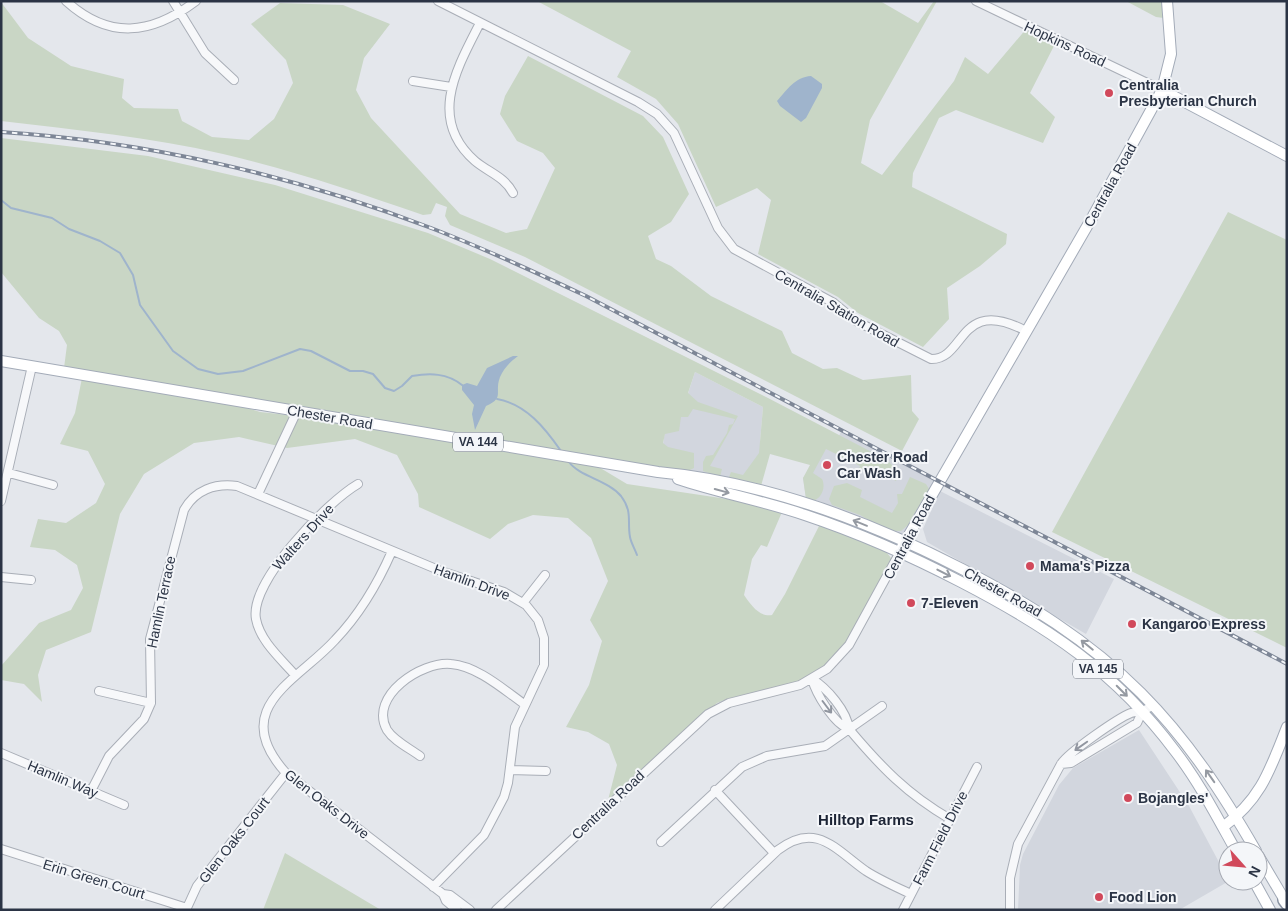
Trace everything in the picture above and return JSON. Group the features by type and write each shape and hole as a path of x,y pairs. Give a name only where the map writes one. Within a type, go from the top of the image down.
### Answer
{"main road":[{"name":"Centralia Road","path":"900,552 1162,90 1171,54 1167,1"},
{"name":"Hopkins Road","path":"1162,90 1287,156"},
{"name":"Chester Road","path":"1,361 658,472 711,478 764,490 834,513 905,542 997,588 1050,619 1088,646 1152,705 1194,754 1250,841"},
{"name":"Chester Road","path":"658,472 805,515 900,552 1036,623 1095,666 1142,712 1176,752 1231,841"},
{"path":"1223,827 1249,805 1263,783 1287,727"},
{"path":"1268,872 1286,903"},
{"path":"1260,891 1270,910"}],"street":[{"path":"66,1 82,16 103,24 130,29 158,25 180,13 196,1"},
{"path":"173,1 205,53 234,80"},
{"name":"Centralia Station Road","path":"438,1 638,102 657,114 674,133 718,228 734,249 834,303 856,321 931,359 940,359 949,353 964,332 977,323 993,320 1008,322 1026,331"},
{"name":"Hopkins Road","path":"976,1 1162,90"},
{"path":"480,23 455,71 451,87 450,114 458,138 475,161 501,178 513,193"},
{"path":"413,81 451,87"},
{"path":"1,501 9,473 32,366"},
{"path":"258,494 297,411"},
{"path":"9,473 54,485"},
{"name":"Walters Drive","path":"295,675 261,633 256,618 257,601 273,568 343,493 358,484"},
{"name":"Hamlin Terrace","path":"151,703 150,639 184,510 198,494 212,487 237,486 258,494"},
{"name":"Hamlin Drive","path":"258,494 441,571 490,587 523,603 538,620 546,647 541,675 524,704 514,733 510,770 504,797 491,824 475,845 433,887"},
{"name":"Glen Oaks Drive","path":"392,550 368,597 351,622 321,654 295,675 271,700 264,722 269,747 286,773 442,894 446,901 458,910"},
{"name":"Centralia Road","path":"496,910 708,714 729,703 786,689 812,679 835,662 849,645 900,552"},
{"path":"523,603 545,575"},
{"path":"1,577 31,580"},
{"path":"420,756 391,734 384,718 384,710 393,692 414,673 433,665 459,665 481,675 524,704"},
{"path":"812,679 816,692 842,727 849,729 886,772 902,787 950,819"},
{"path":"91,791 109,756 144,719 151,703 99,691"},
{"path":"1010,910 1010,878 1016,849 1026,826 1067,755 1131,713 1142,712 1152,705"},
{"path":"660,842 731,775 753,761 779,753 825,746 882,706"},
{"path":"1061,764 1071,763 1137,723 1142,712"},
{"name":"Hamlin Way","path":"1,753 124,805"},
{"name":"Farm Field Drive","path":"903,910 978,767"},
{"path":"510,770 546,771"},
{"name":"Glen Oaks Court","path":"186,909 197,886 286,773"},
{"path":"715,790 774,853"},
{"path":"715,910 774,853 796,838 816,838 832,845 869,872 911,894"},
{"name":"Erin Green Court","path":"1,849 186,909"},
{"name":"Glen Oaks Drive","path":"442,894 450,895 470,910"}],"shaded area":[{"path":"695,372 763,407 760,442 764,448 748,486 659,472 665,431 683,409"},
{"path":"841,432 938,483 905,542 804,502 806,498 803,478 826,448 835,443"},
{"path":"940,491 1114,579 1086,634 927,542 923,529"},
{"path":"1139,730 1189,806 1218,860 1218,887 1179,910 1018,910 1020,865 1023,854 1059,785 1073,768"}],"green space":[{"path":"537,1 880,1 918,23 934,1 937,1 870,120 861,163 882,175 954,81 965,57 988,74 1027,28 1056,42 1030,93 1055,117 1043,143 956,110 939,118 913,173 912,187 1007,234 1006,244 980,266 947,288 949,319 923,347 858,313 838,297 758,254 771,200 757,188 716,207 678,124 656,99 617,77 631,51"},
{"path":"1126,1 1162,1 1164,18 1156,17"},
{"path":"1,2 28,38 71,66 124,79 122,98 134,108 178,109 182,121 212,137 249,140 274,119 293,83 286,60 251,24 280,3 343,5 390,24 364,58 356,90 371,118 460,214 506,233 527,229 555,168 543,153 517,141 500,114 505,96 528,56 643,116 663,137 689,194 671,222 648,236 656,259 671,266 711,296 782,331 792,353 823,369 837,368 863,380 911,375 912,411 919,419 902,451 525,257 450,225 445,216 447,207 436,203 431,214 423,215 299,174 223,154 140,138 1,121"},
{"path":"1,138 148,156 275,185 428,233 490,259 768,398 887,460 897,470 894,475 897,478 896,481 874,470 871,472 864,468 855,480 860,466 826,449 813,473 822,479 823,489 821,495 813,501 806,499 803,478 810,465 770,454 761,486 729,477 731,472 743,475 759,453 763,407 695,372 688,393 698,402 738,416 710,466 722,469 720,477 703,471 703,462 706,456 713,455 727,433 729,425 733,424 735,419 693,409 688,417 681,417 679,431 665,434 663,443 668,447 694,453 694,468 686,472 64,368 67,345 59,331 39,318 1,272"},
{"path":"1228,212 1287,240 1287,648 1052,532"},
{"path":"82,378 235,404 260,412 316,418 597,466 627,484 754,503 782,512 767,547 761,545 752,559 744,595 756,610 767,615 772,615 785,594 820,524 884,549 891,558 890,564 853,634 828,665 813,676 795,684 726,699 717,703 607,804 617,765 609,744 588,732 566,727 589,685 602,641 590,620 608,581 591,538 568,518 533,515 508,524 490,539 419,507 418,494 397,455 355,439 287,448 239,437 194,443 144,474 120,514 91,632 46,650 38,675 42,702 24,684 1,680 1,666 39,623 71,610 83,588 77,565 55,550 30,547 38,519 66,523 96,503 105,484 88,451 60,444 75,413"},
{"path":"910,477 926,484 929,489 908,525 901,531 887,531 860,515 832,505 829,499 834,486 847,483 862,490 860,497 892,513 898,503 897,494 902,494"},
{"path":"285,853 381,910 263,910"}],"water":[{"path":"811,76 822,84 822,88 806,118 801,122 780,106 777,101 796,81"},
{"path":"513,356 518,356 508,365 500,377 497,398 486,406 475,430 472,414 474,405 462,390 462,385 467,383 477,386 487,368"}],"waterway":[{"path":"1,200 11,208 52,218 69,229 100,241 120,253 133,275 140,305 173,351 198,369 218,374 243,371 300,349 311,351 350,371 363,371 373,374 385,388 394,391 412,376 419,375 432,374 444,376 462,385"},
{"path":"497,399 517,406 534,418 561,451"},
{"path":"569,462 580,471 609,486 621,496 627,507 631,542 637,555"}],"railway":[{"path":"1,132 110,143 219,164 274,177 380,209 470,244 586,296 1287,664"}],"place":[{"name":"Centralia Presbyterian Church","path":"1109,93"},
{"name":"Chester Road Car Wash","path":"827,465"},
{"name":"Mama's Pizza","path":"1030,566"},
{"name":"7-Eleven","path":"911,603"},
{"name":"Kangaroo Express","path":"1132,624"},
{"name":"Bojangles'","path":"1128,798"},
{"name":"Food Lion","path":"1099,897"}],"district":[{"name":"Hilltop Farms","path":"866,819"}]}
